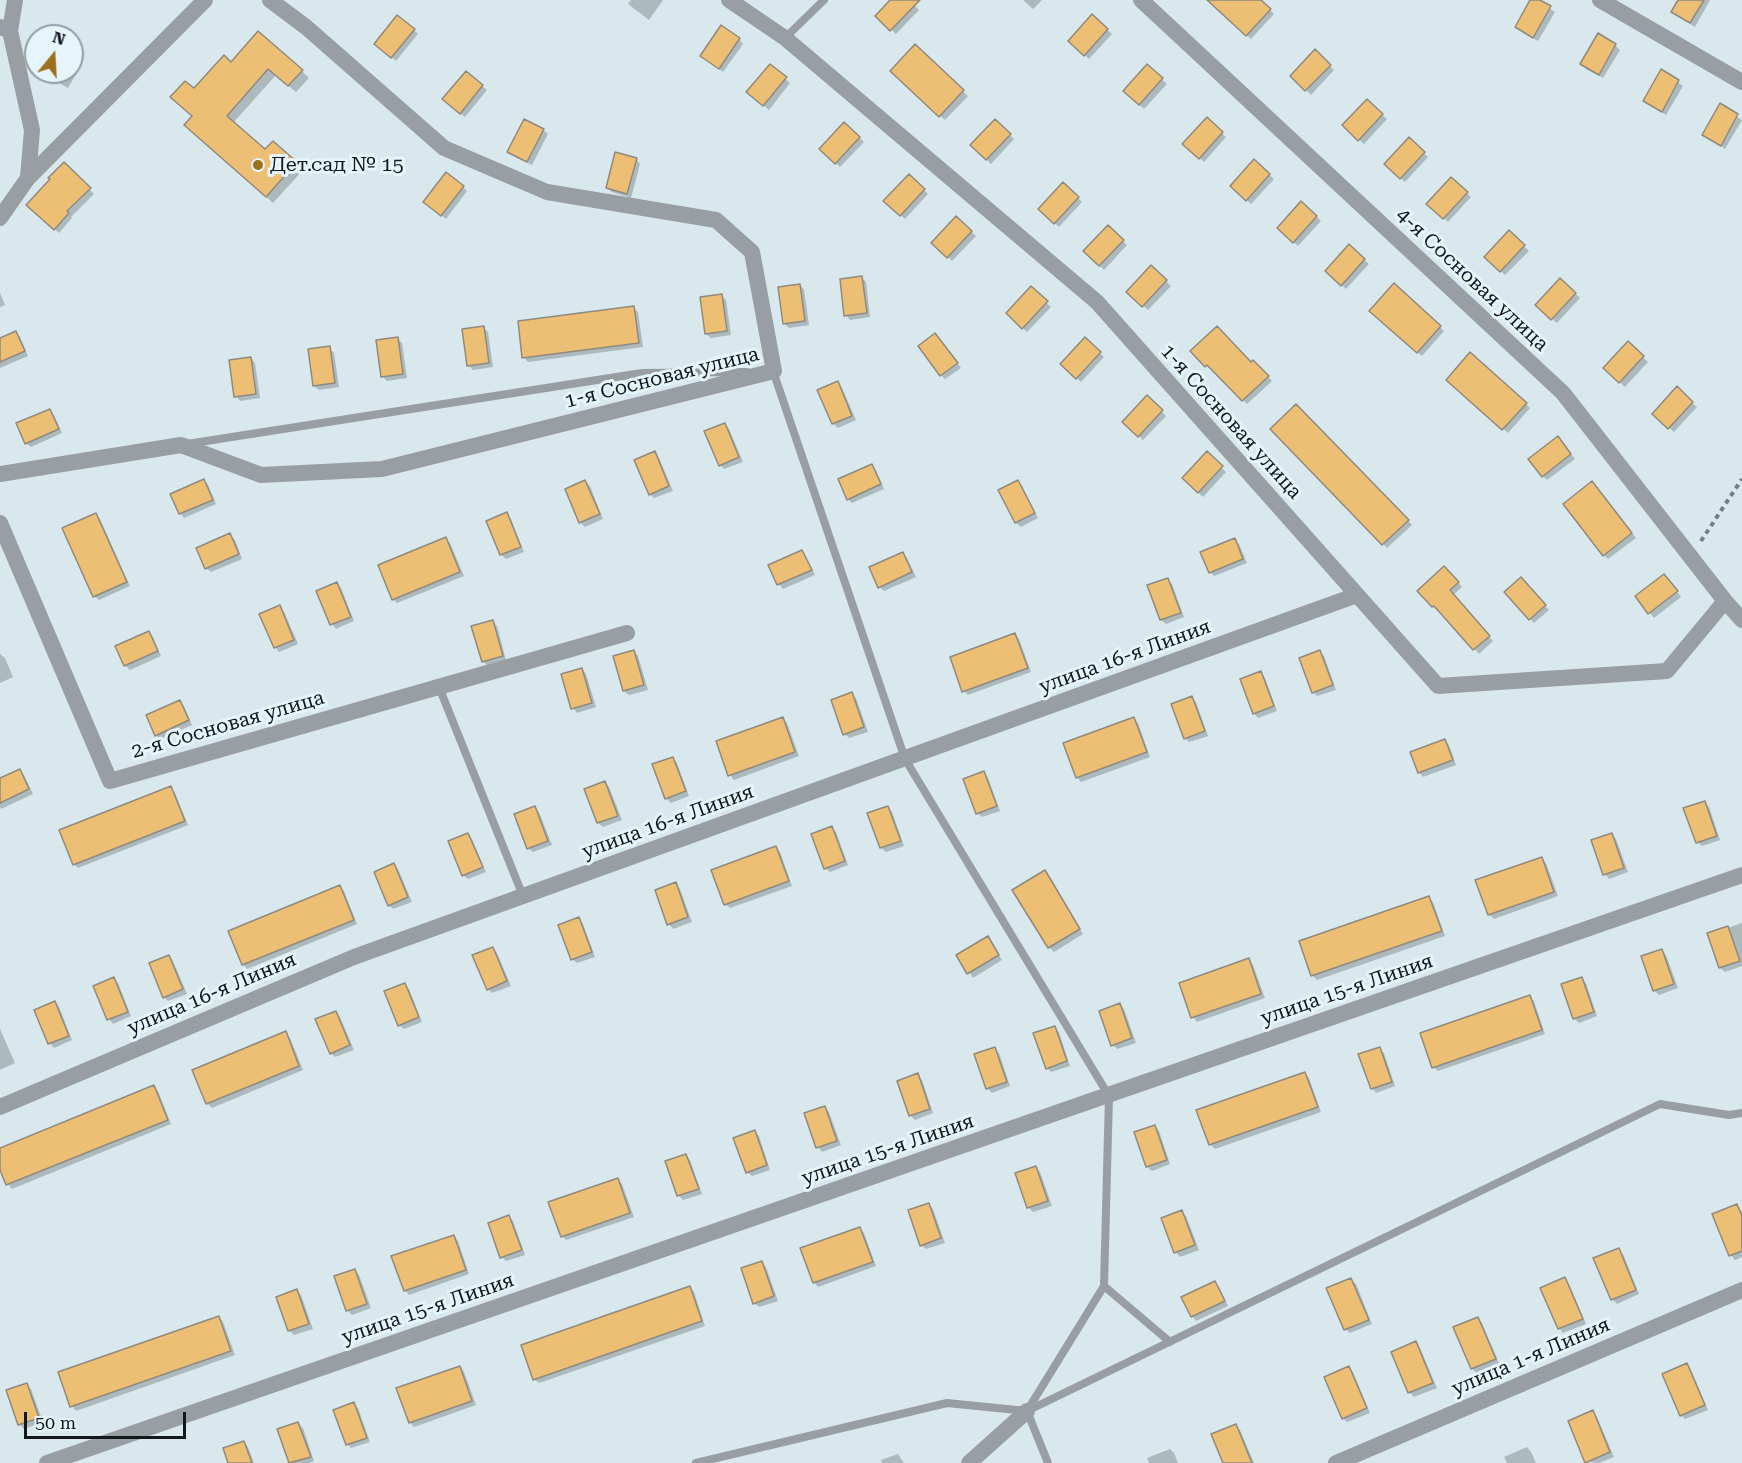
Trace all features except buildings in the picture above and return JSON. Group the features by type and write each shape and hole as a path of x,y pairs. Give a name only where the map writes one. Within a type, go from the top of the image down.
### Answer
{"street":[{"path":"15,0 5,29 32,130 28,178"},
{"path":"0,218 28,178 205,0"},
{"name":"1-я Сосновая улица","path":"0,474 181,445 261,475 382,469 774,371 752,252 716,220 547,192 444,148 306,27 270,0"},
{"name":"1-я Сосновая улица","path":"729,0 785,38 1097,302 1438,686 1667,671 1725,601"},
{"name":"4-я Сосновая улица","path":"1141,0 1563,393 1742,620"},
{"path":"1600,0 1742,82"},
{"name":"2-я Сосновая улица","path":"0,523 110,781 627,633"},
{"name":"улица 16-я Линия","path":"0,1107 354,957 1357,596"},
{"name":"улица 15-я Линия","path":"47,1463 1742,875"},
{"name":"улица 1-я Линия","path":"1336,1463 1742,1290"},
{"path":"969,1463 1028,1411"}],"lane":[{"path":"785,38 824,0"},
{"path":"181,445 642,373 774,371 905,759 1109,1096 1104,1286 1028,1411"},
{"path":"439,687 523,896"},
{"path":"696,1463 947,1403 1028,1411 1660,1104 1729,1115 1742,1113"},
{"path":"1104,1286 1170,1342"},
{"path":"1028,1411 1048,1463"}],"path":[{"path":"1691,557 1742,479"}],"place":[{"name":"Дет.сад № 15","path":"258,165"}]}
